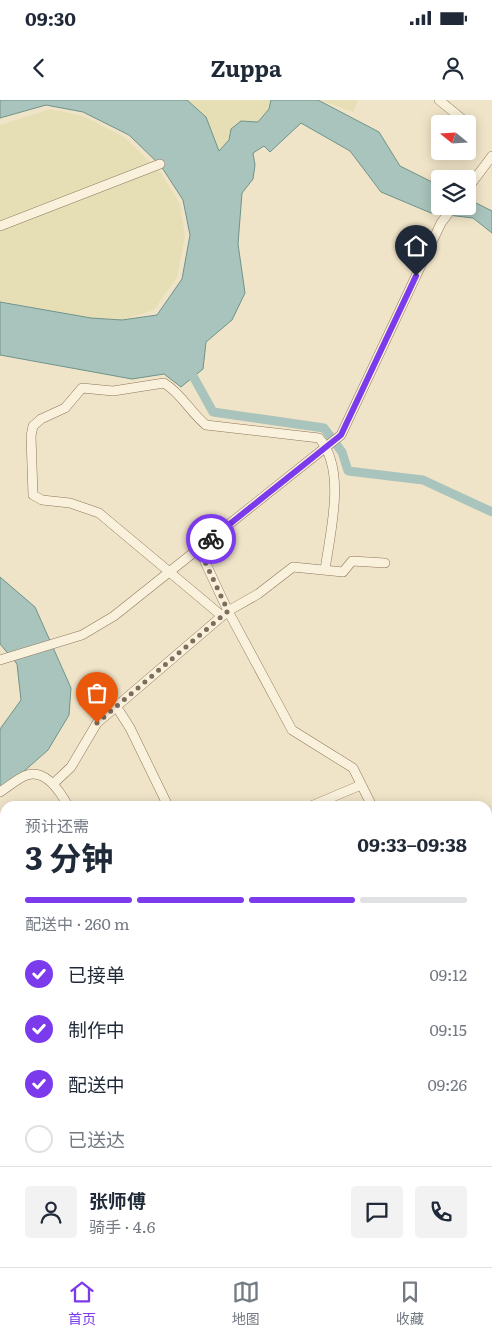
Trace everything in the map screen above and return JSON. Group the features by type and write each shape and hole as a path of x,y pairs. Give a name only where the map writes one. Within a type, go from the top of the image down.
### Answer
{"street":[{"path":"439,100 457,115"},
{"path":"476,177 492,156"},
{"path":"0,226 160,164"},
{"path":"3,659 82,635 114,616 341,435 447,215"},
{"path":"225,613 169,573 122,530 99,513 70,503 42,500 33,495 33,426 41,419 64,408 82,388 113,391 164,383 177,391 195,416 206,425 319,438 326,446 336,476 325,570"},
{"path":"199,549 225,613 292,730 353,768 369,801"},
{"path":"53,784 71,767 97,723 225,613 258,594 293,567 343,572 352,561 385,563"},
{"path":"116,706 130,728 166,801"},
{"path":"0,792 28,775 39,775 58,788 65,801"},
{"path":"323,801 361,785"}],"shaded area":[{"path":"187,100 271,100 269,109 258,122 241,121 230,140 218,152 206,117"},
{"path":"320,100 358,100 353,112"},
{"path":"50,109 83,116 124,137 161,173 180,204 185,236 177,277 154,310 122,320 91,318 0,301 0,125"}],"water":[{"path":"0,100 187,100 206,117 219,151 229,140 231,129 241,121 258,122 269,109 271,100 318,100 379,132 400,166 431,182 431,213 381,192 350,151 301,123 270,152 264,146 253,153 255,165 253,179 242,193 238,244 245,293 232,320 206,342 203,369 181,387 164,374 132,379 0,355 0,302 91,318 122,320 157,315 182,279 190,235 183,200 161,166 129,135 83,112 46,105 0,118"},
{"path":"476,203 492,211 492,233 473,218 448,215 476,215"},
{"path":"0,577 35,607 71,688 69,715 48,750 22,773 0,788 0,729 21,700 17,664 0,644"}],"waterway":[{"path":"188,367 213,412 324,428 342,452 348,471 423,480 492,512"}],"way so far":[{"path":"97,723 228,611 199,549 211,539"}],"route":[{"path":"211,539 341,435 416,276"}]}
